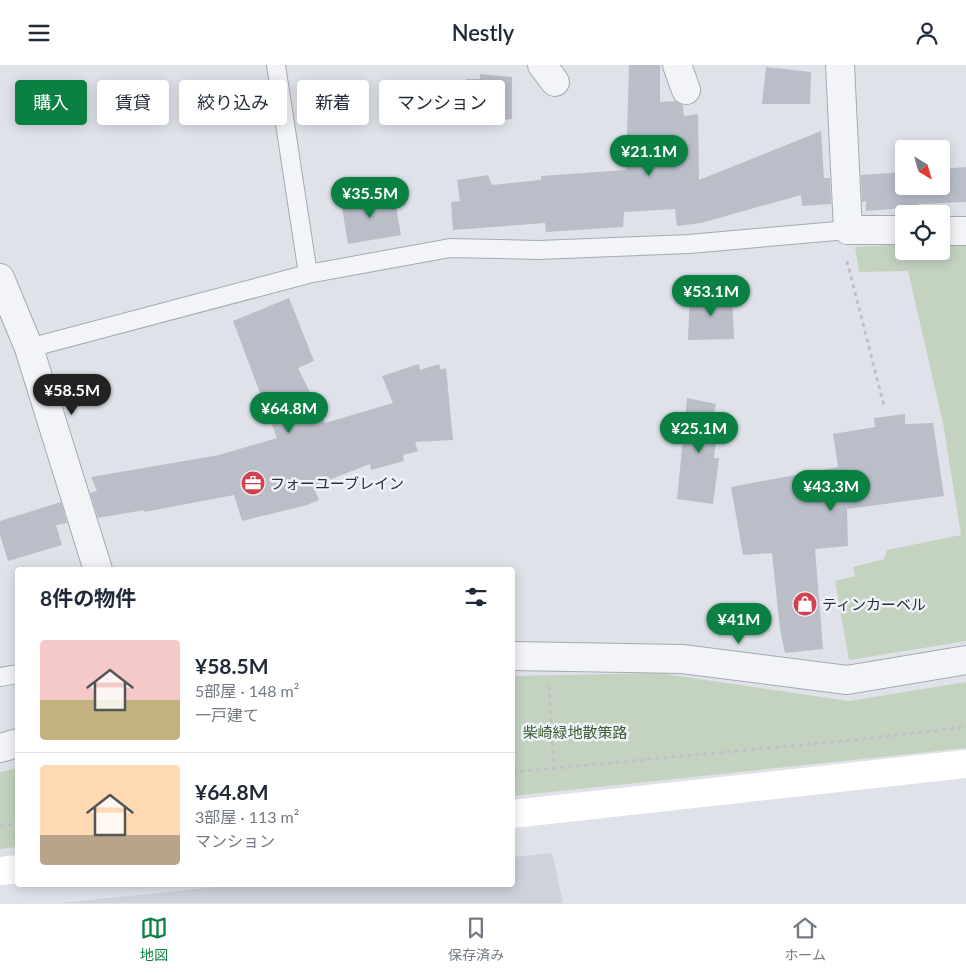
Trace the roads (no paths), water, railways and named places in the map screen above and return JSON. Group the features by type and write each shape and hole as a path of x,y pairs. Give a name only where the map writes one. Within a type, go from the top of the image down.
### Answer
{"street":[{"path":"840,65 848,230 895,230"},
{"path":"950,231 966,231"},
{"path":"0,278 29,348 97,567"},
{"path":"515,656 682,659 847,680 966,660"},
{"path":"0,748 15,744"},
{"path":"515,814 966,764"},
{"path":"0,871 15,869"}],"lane":[{"path":"276,65 308,274"},
{"path":"29,348 308,274 450,248 539,250 689,244 848,230"},
{"path":"0,677 15,675"}],"place":[{"name":"フォーユーブレイン","path":"253,483"},
{"name":"ティンカーベル","path":"805,604"}],"park label":[{"name":"柴崎緑地散策路","path":"575,732"}]}
